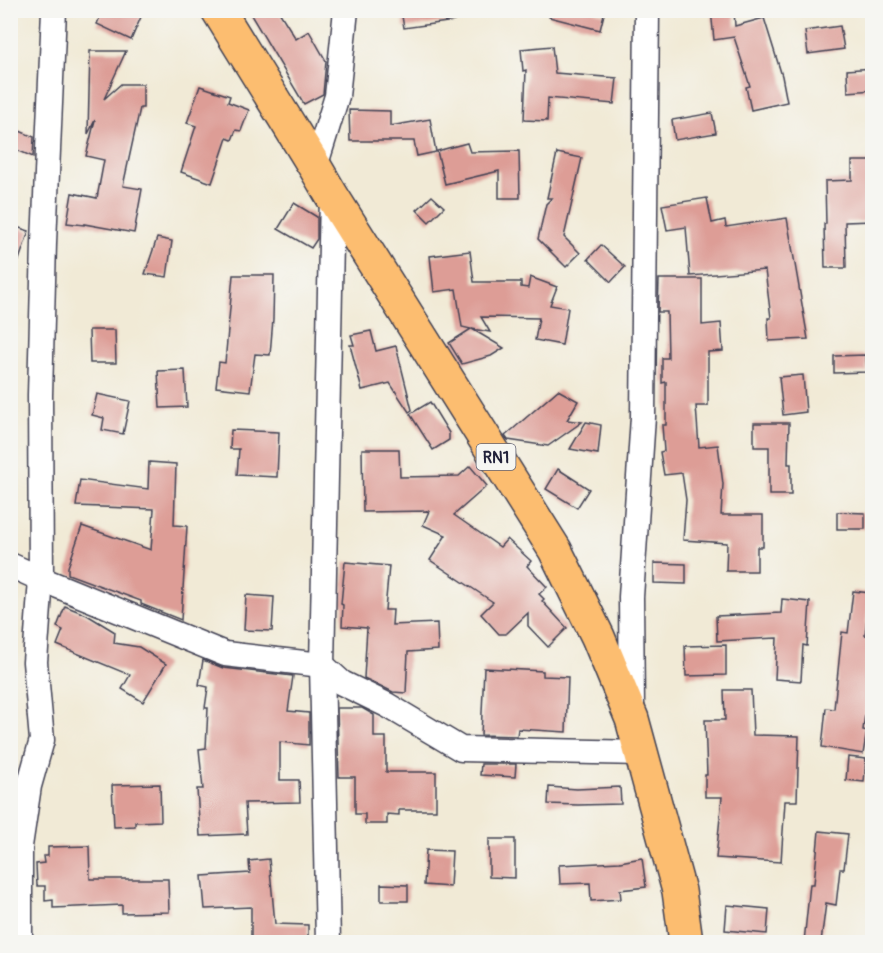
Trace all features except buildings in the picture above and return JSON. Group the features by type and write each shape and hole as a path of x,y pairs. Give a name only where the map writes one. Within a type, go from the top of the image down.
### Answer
{"highway":[{"name":"RN1","path":"218,10 555,550 598,637 632,719 679,891 686,942"}],"street":[{"path":"20,942 15,845 42,740 35,662 41,579 40,395 54,10"},
{"path":"315,167 337,96 346,10"},
{"path":"632,719 631,597 643,417 647,10"},
{"path":"328,942 322,664 332,196"},
{"path":"10,565 225,654 322,664 342,683 387,705 461,749 641,753"}]}
